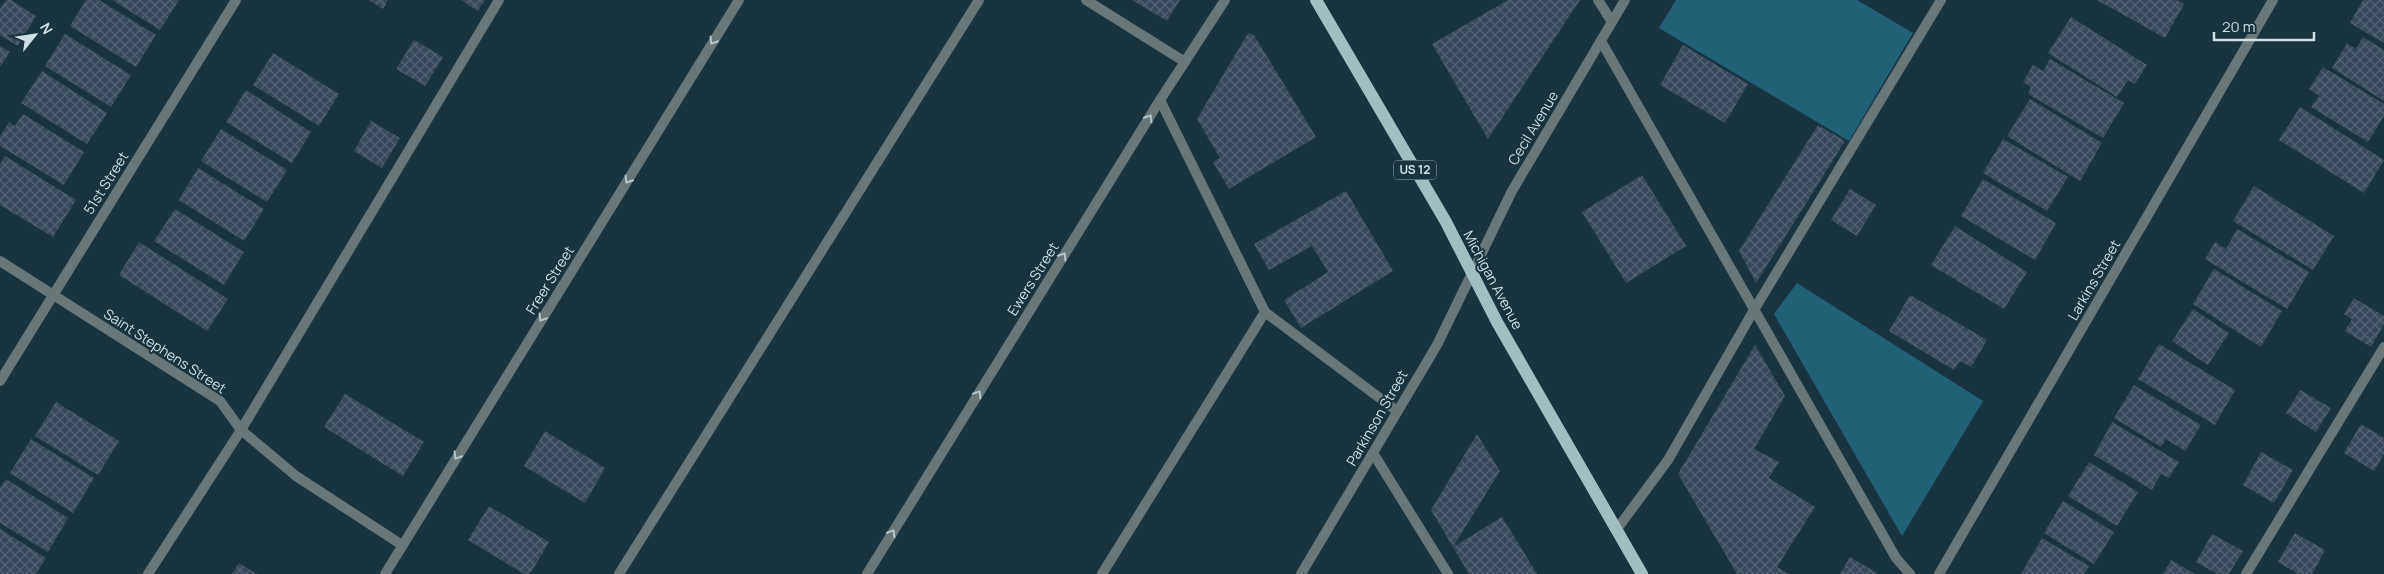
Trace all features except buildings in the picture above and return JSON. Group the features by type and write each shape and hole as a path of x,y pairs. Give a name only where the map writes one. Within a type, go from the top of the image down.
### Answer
{"main road":[{"name":"Michigan Avenue","path":"1316,0 1446,222 1497,322 1642,574"}],"street":[{"name":"51st Street","path":"0,381 236,0"},
{"path":"148,574 241,430 500,0"},
{"name":"Freer Street","path":"385,574 739,0"},
{"path":"620,574 978,0"},
{"path":"1086,0 1185,62"},
{"name":"Ewers Street","path":"866,574 1160,100 1225,0"},
{"path":"1598,0 1612,22"},
{"name":"Cecil Avenue","path":"1472,273 1512,191 1625,0"},
{"path":"1616,529 1668,460 1754,310 1941,0"},
{"name":"Larkins Street","path":"1939,574 2273,0"},
{"path":"1600,41 1896,558 1910,574"},
{"path":"1160,100 1265,312 1397,411"},
{"name":"Saint Stephens Street","path":"0,262 220,401 241,430 296,476 402,546"},
{"name":"Parkinson Street","path":"1301,574 1437,345 1472,273"},
{"path":"1102,574 1265,312"},
{"path":"2246,574 2384,347"},
{"path":"1372,453 1448,574"}],"shaded area":[{"path":"1676,0 1857,0 1913,33 1849,141 1659,28"},
{"path":"1797,283 1983,401 1902,536 1774,314"}]}
